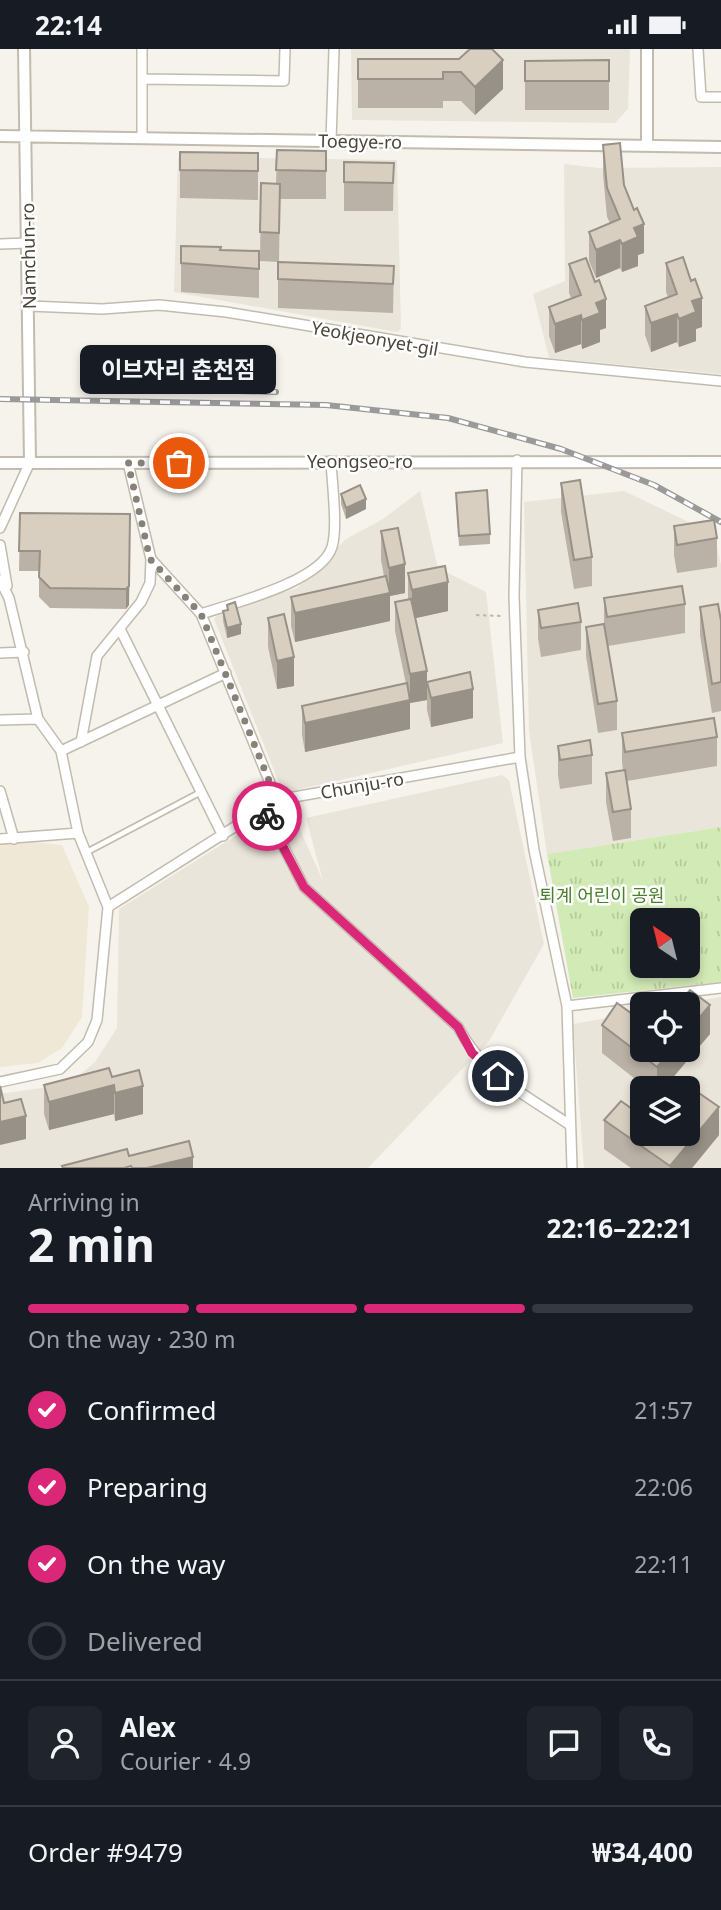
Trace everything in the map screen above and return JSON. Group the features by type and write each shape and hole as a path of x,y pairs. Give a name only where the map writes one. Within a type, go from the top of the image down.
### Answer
{"street":[{"name":"Namchun-ro","path":"24,49 30,463"},
{"path":"142,49 142,138"},
{"path":"142,79 284,81 285,49"},
{"path":"331,141 334,49"},
{"path":"647,49 647,146"},
{"path":"698,49 701,97 721,97"},
{"name":"Toegye-ro","path":"0,136 721,147"},
{"path":"0,244 28,243"},
{"name":"Yeokjeonyet-gil","path":"29,306 102,309 159,305 226,312 525,362 721,381"},
{"path":"517,460 515,616 520,757 534,850 567,1006 572,1168"},
{"name":"Yeongseo-ro","path":"0,463 517,460 721,462"},
{"path":"201,614 289,584 328,558 333,544 331,461"},
{"path":"0,528 30,463"},
{"path":"81,742 97,656 121,631 141,602 150,583 150,559 128,463"},
{"path":"0,545 5,598"},
{"path":"150,559 201,614 277,800"},
{"path":"0,580 24,652 38,719 61,751 78,833 108,907 97,1020 88,1042 60,1069 0,1082"},
{"path":"121,631 199,793 223,836"},
{"path":"0,653 24,652"},
{"path":"61,751 158,708 226,673"},
{"path":"0,720 38,719"},
{"name":"Chunju-ro","path":"108,907 277,800 520,757"},
{"path":"0,791 14,839"},
{"path":"265,810 304,887 458,1027 472,1053 498,1076 570,1125"},
{"path":"0,839 78,833"},
{"path":"567,1006 721,988"}],"lane":[{"path":"87,852 199,793"}],"path":[{"path":"477,615 515,616"}],"shaded area":[{"path":"351,49 630,49 628,109 615,123 352,120"},
{"path":"178,157 397,160 401,329 397,332 174,292"},
{"path":"564,164 599,168 721,167 721,374 549,358 533,294 565,281"},
{"path":"420,491 438,568 486,592 503,743 283,793 214,619 221,611 297,588 346,539 383,519"},
{"path":"624,491 714,534 721,565 721,827 547,854 529,731 524,502"},
{"path":"502,775 509,780 544,944 489,1041 368,1168 0,1168 0,1094 69,1084 95,1062 117,1028 119,909 288,803 323,881 306,818"},
{"path":"25,841 62,845 89,907 82,1017 62,1048 38,1063 0,1067 0,842"},
{"path":"721,997 721,1168 584,1168 573,1024 630,1014 630,1062 700,1062 700,1001"}],"green space":[{"name":"퇴계 어린이 공원","path":"721,827 721,982 573,998 547,854"}],"building":[{"path":"470,49 492,49 503,60 475,87 461,72 443,72 443,79 358,79 358,59 459,59"},
{"path":"609,60 609,81 525,81 525,61"},
{"path":"620,143 624,185 634,210 637,208 644,224 634,228 638,237 622,244 620,240 596,250 589,232 620,219 607,188 603,145"},
{"path":"277,150 326,151 326,171 276,170"},
{"path":"180,152 258,153 258,171 180,170"},
{"path":"344,162 394,163 393,183 344,182"},
{"path":"261,183 280,184 279,233 260,232"},
{"path":"181,246 259,251 259,269 181,263"},
{"path":"683,257 691,281 695,279 702,298 692,301 696,312 679,319 677,314 651,323 645,306 677,294 666,263"},
{"path":"586,258 595,282 599,280 606,299 596,303 600,313 582,320 581,315 555,324 549,307 581,295 569,264"},
{"path":"278,262 394,266 393,284 278,279"},
{"path":"580,480 592,557 574,560 561,483"},
{"path":"360,485 366,499 346,508 341,494"},
{"path":"487,490 490,534 459,536 456,493"},
{"path":"20,513 130,514 129,586 126,589 50,588 39,577 40,551 19,551"},
{"path":"714,520 717,538 677,545 674,526"},
{"path":"398,528 405,564 389,568 381,531"},
{"path":"445,566 448,582 412,590 408,573"},
{"path":"386,576 390,593 295,613 291,597"},
{"path":"682,586 685,604 607,617 604,598"},
{"path":"411,599 427,671 410,674 395,602"},
{"path":"235,602 241,624 227,628 223,611 228,610 227,605"},
{"path":"578,603 581,622 541,628 538,610"},
{"path":"718,604 721,621 721,682 712,684 700,607"},
{"path":"284,614 294,657 277,661 268,618"},
{"path":"604,624 617,701 598,704 586,627"},
{"path":"470,672 473,689 431,698 427,682"},
{"path":"407,683 410,700 305,723 302,706"},
{"path":"714,718 717,737 625,752 622,733"},
{"path":"590,740 592,755 560,760 558,746"},
{"path":"625,770 631,809 613,812 606,773"},
{"path":"700,998 710,1005 700,1017"},
{"path":"617,1003 630,1012 630,1046 602,1025"},
{"path":"109,1068 112,1077 139,1070 143,1086 115,1093 114,1085 49,1102 44,1085"},
{"path":"0,1086 4,1103 21,1099 26,1116 0,1122"},
{"path":"700,1094 719,1107 700,1130"},
{"path":"621,1101 630,1107 630,1138 604,1120"},
{"path":"189,1141 193,1157 147,1168 62,1166 127,1149 129,1156"},
{"path":"641,1146 687,1146 670,1166"}],"railway":[{"path":"206,390 276,392"},
{"path":"0,399 326,405 448,418 561,449 654,485 721,522"}],"way so far":[{"path":"179,463 128,463 150,559 201,614 277,800 265,810 267,816"}],"place":[{"name":"이브자리 춘천점","path":"179,463"}],"route":[{"path":"267,816 304,887 458,1027 472,1053 498,1076"}]}
